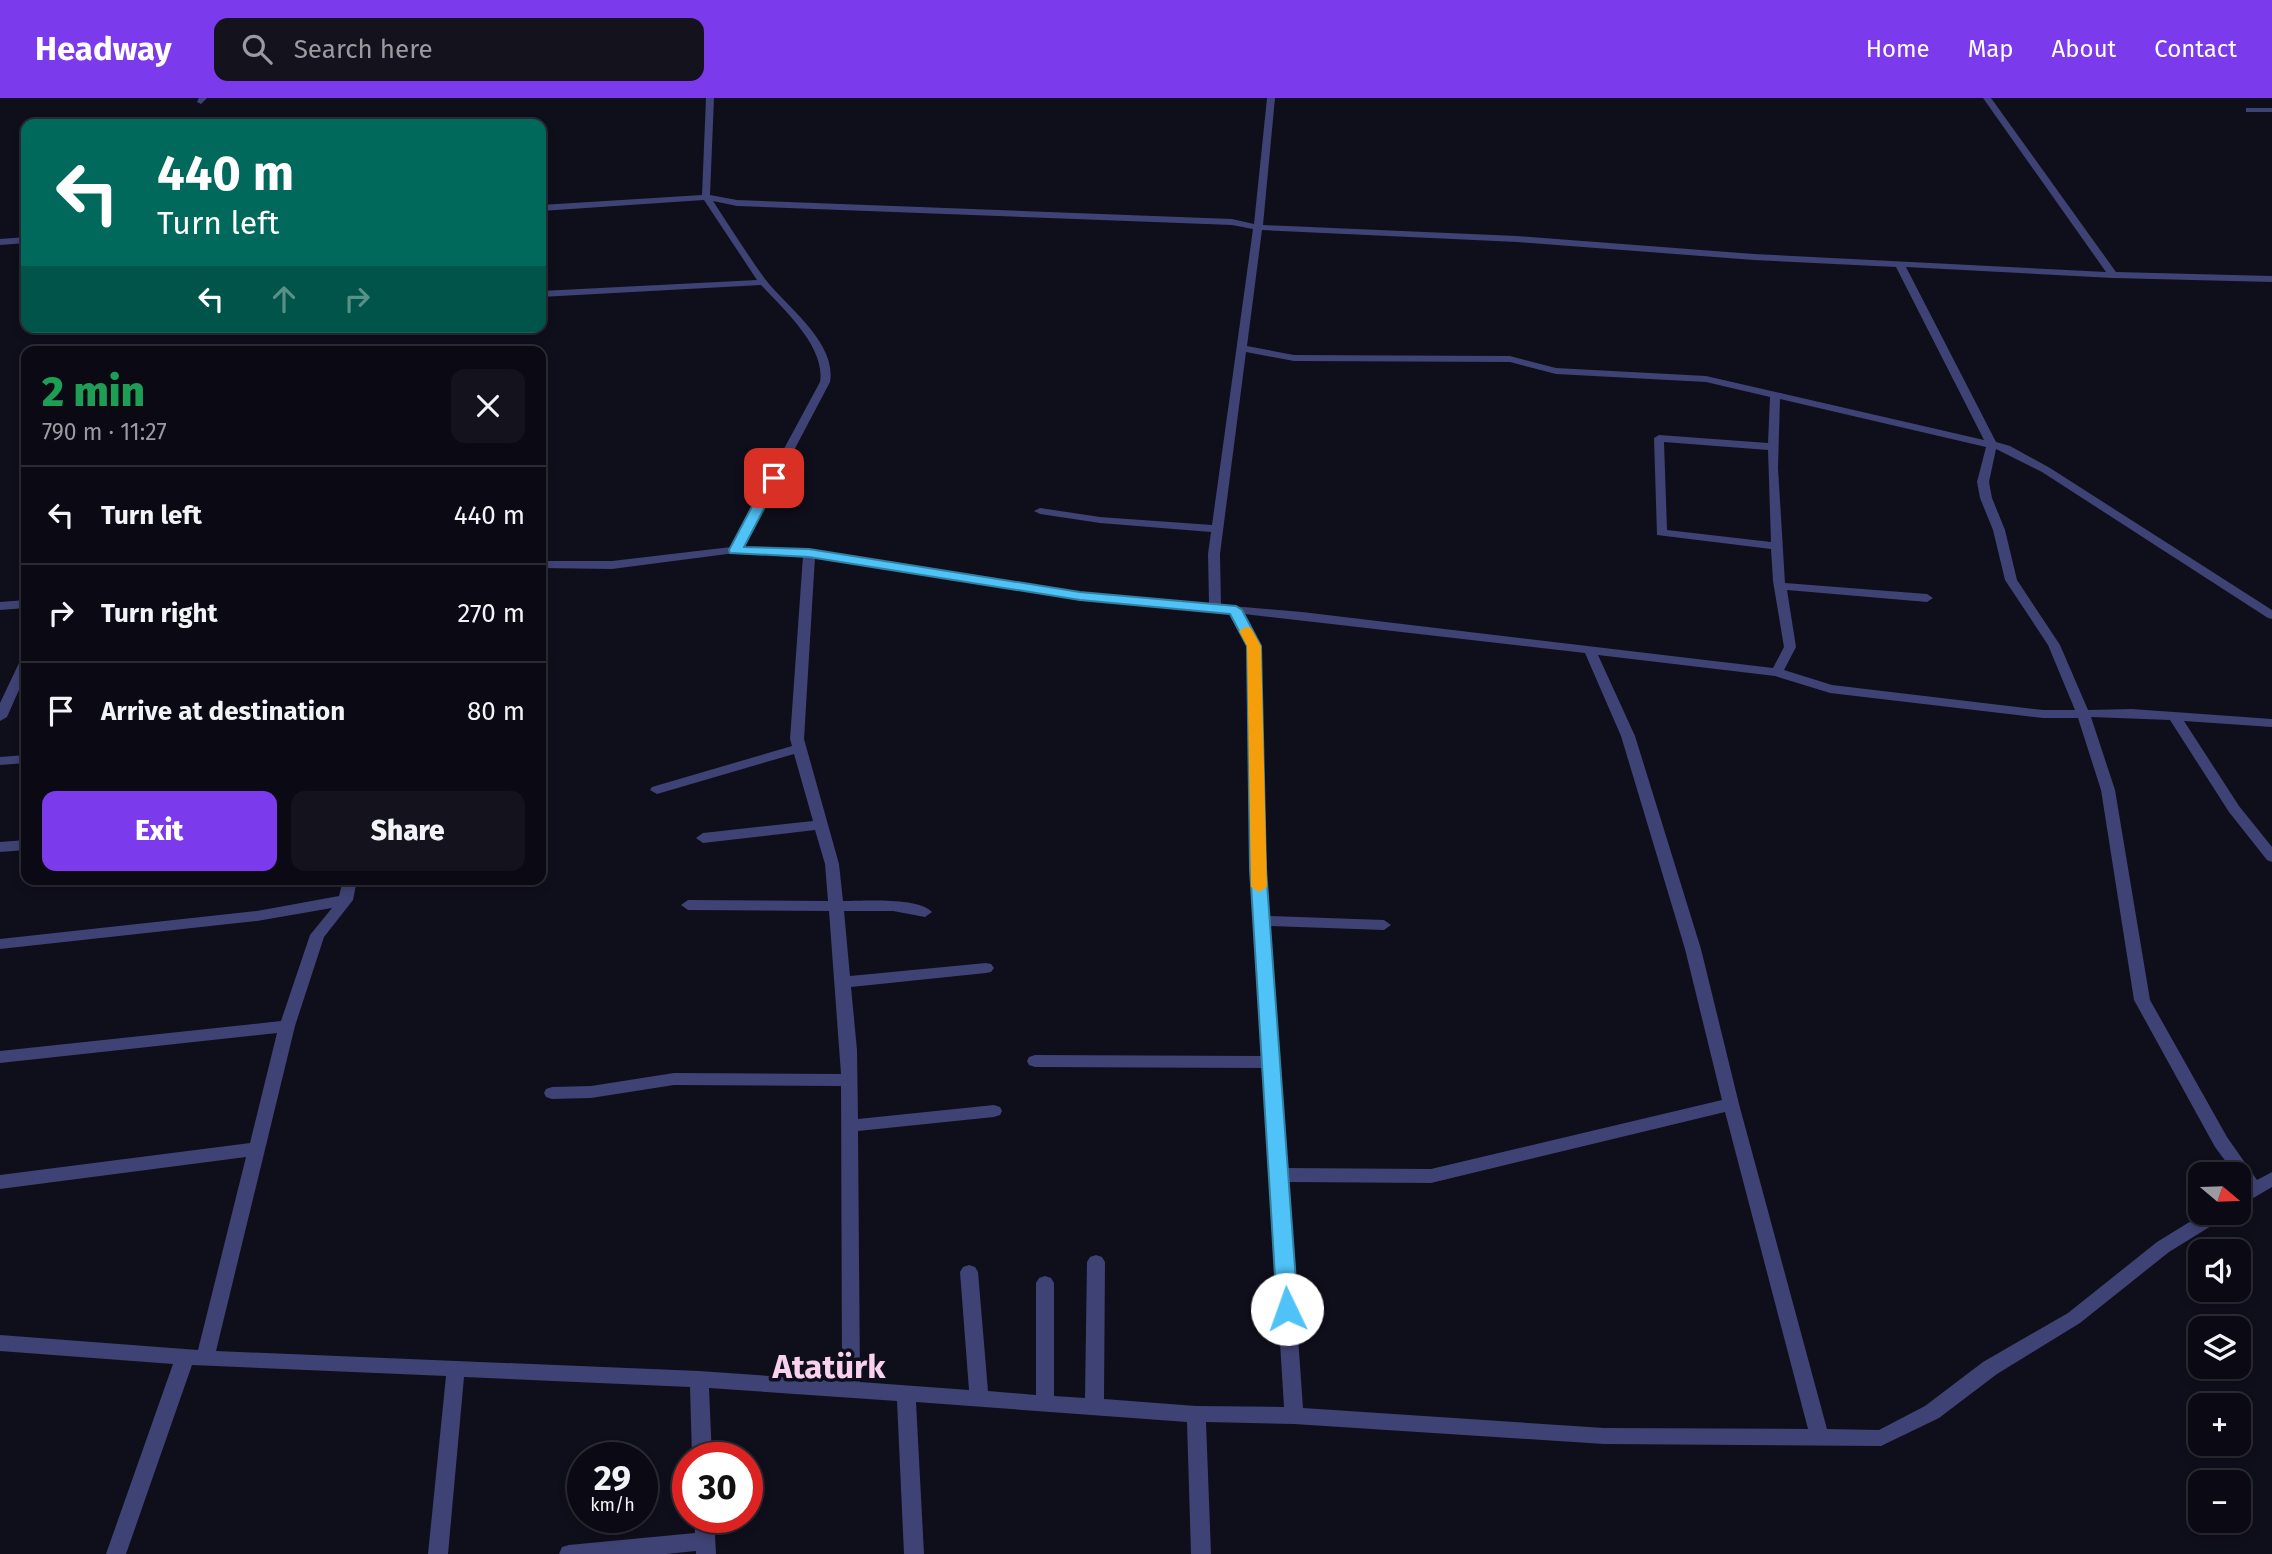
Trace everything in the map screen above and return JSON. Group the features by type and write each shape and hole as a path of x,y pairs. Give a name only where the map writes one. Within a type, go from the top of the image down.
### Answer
{"street":[{"path":"709,98 706,197 763,282 809,332 827,370 825,382 735,550"},
{"path":"1215,608 1214,554 1258,227 1271,98"},
{"path":"1987,98 2113,275"},
{"path":"2249,110 2272,110"},
{"path":"546,208 706,197 737,203 1232,222 1258,227 1517,239 1900,265 2272,279"},
{"path":"0,242 21,240"},
{"path":"1900,265 1992,445 1983,482 2011,580 2053,645 2083,714 2108,790 2142,1000 2221,1142 2267,1183 2251,1192"},
{"path":"546,294 763,282"},
{"path":"1240,348 1294,358 1510,359 1556,371 1706,379 2006,447 2272,615"},
{"path":"1775,394 1773,447 1777,546 1780,586 1790,647 1777,672"},
{"path":"1773,447 1660,438 1661,533 1777,546"},
{"path":"1040,510 1100,520 1217,529"},
{"path":"546,565 612,565 735,550 809,553 1080,596 1236,610 1777,672 1830,689 2043,714 2174,716 2272,723"},
{"path":"809,553 797,739 832,864 843,982 849,1080 851,1388"},
{"path":"1780,586 1927,598"},
{"path":"0,606 21,604"},
{"path":"1236,610 1254,646 1258,869 1294,1416"},
{"path":"1591,652 1628,736 1693,949 1731,1104 1820,1439"},
{"path":"0,717 21,672"},
{"path":"2174,716 2234,809 2272,857"},
{"path":"657,790 800,748"},
{"path":"0,761 21,759"},
{"path":"703,838 821,825"},
{"path":"0,847 21,845"},
{"path":"205,1358 287,1026 317,935 346,900 349,885"},
{"path":"0,944 257,916 346,900"},
{"path":"688,905 893,906 925,912"},
{"path":"1261,921 1384,925"},
{"path":"843,982 986,968"},
{"path":"0,1057 287,1026"},
{"path":"1035,1061 1271,1062"},
{"path":"552,1093 591,1091 674,1079 849,1080"},
{"path":"1279,1175 1432,1176 1731,1104"},
{"path":"849,1126 994,1111"},
{"path":"0,1182 256,1149"},
{"path":"0,1343 185,1357 699,1379 1196,1414 1294,1416 1604,1436 1881,1438 1932,1412 1990,1368 2074,1318 2163,1247 2199,1225"},
{"path":"1094,1406 1096,1262"},
{"path":"969,1272 979,1398"},
{"path":"1045,1283 1045,1403"},
{"path":"116,1554 185,1357"},
{"path":"438,1554 456,1368"},
{"path":"699,1379 701,1442"},
{"path":"906,1392 914,1554"},
{"path":"1196,1414 1201,1554"},
{"path":"569,1554 706,1547"}],"slow traffic":[{"path":"1246,631 1254,646 1259,887"}],"district":[{"name":"Atatürk","path":"829,1367"}],"route":[{"path":"774,478 735,550 809,553 1080,596 1236,610 1254,646 1258,869 1287,1309"}]}
